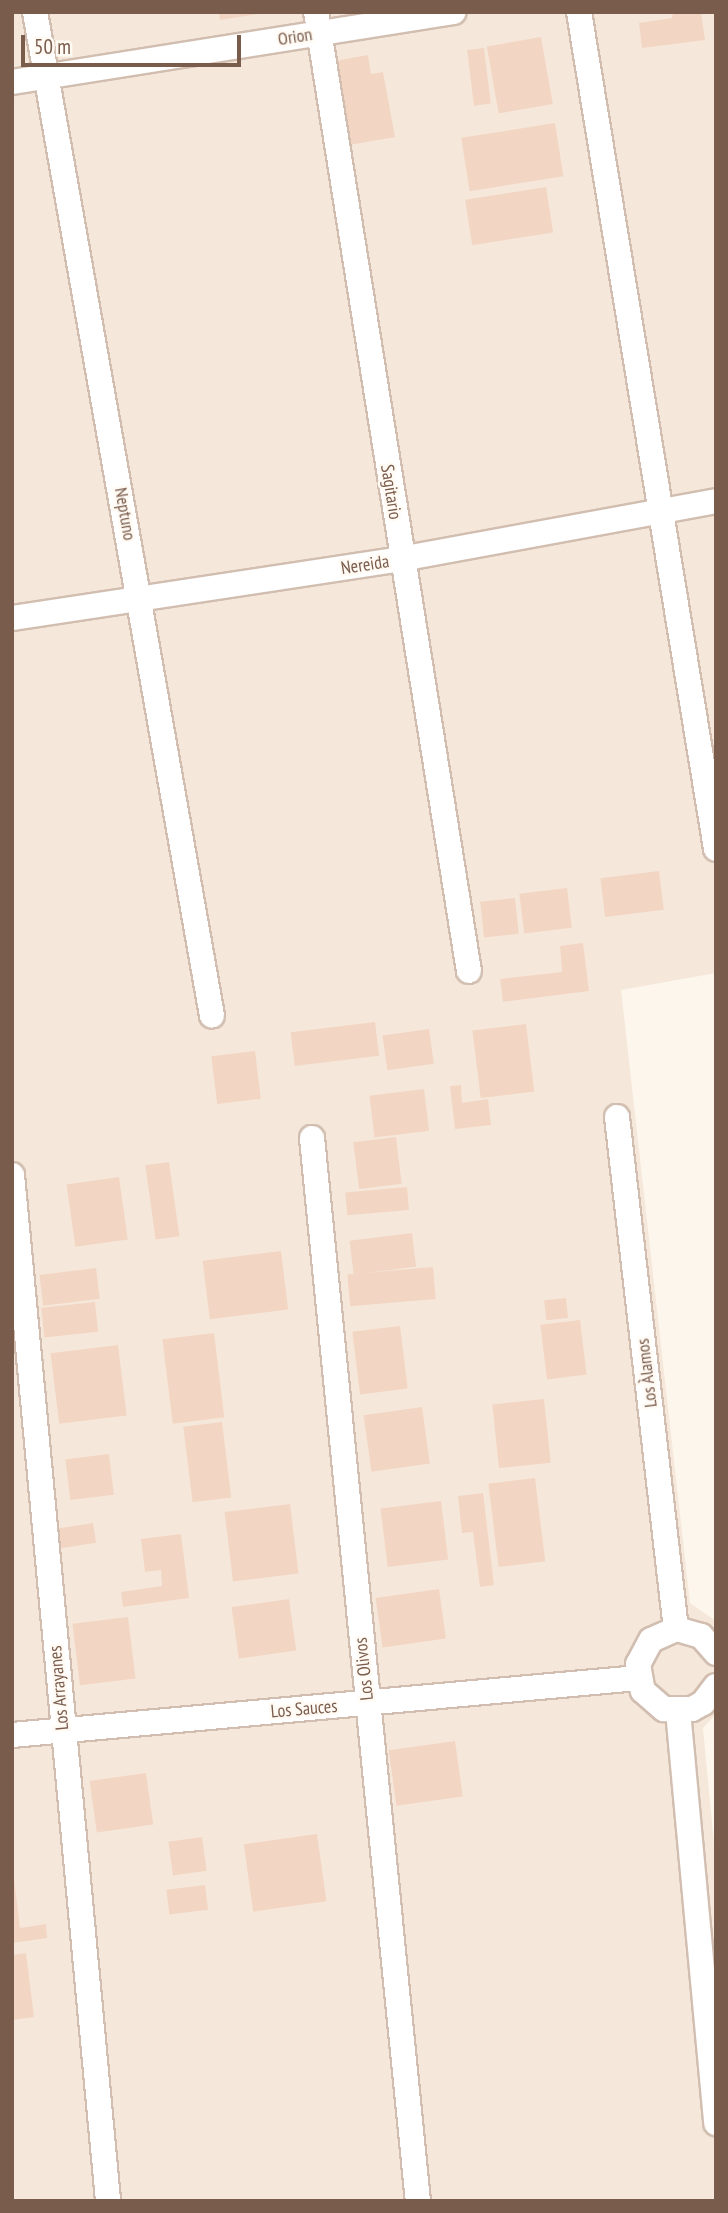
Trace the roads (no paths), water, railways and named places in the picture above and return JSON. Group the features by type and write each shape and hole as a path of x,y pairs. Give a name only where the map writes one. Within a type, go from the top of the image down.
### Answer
{"street":[{"name":"Neptuno","path":"35,12 141,600 212,1016"},
{"name":"Orion","path":"12,82 318,23 453,12"},
{"path":"579,12 658,513 709,772 716,849"},
{"name":"Sagitario","path":"318,23 401,559 469,971"},
{"name":"Nereida","path":"12,618 401,559 716,501"},
{"name":"Los Àlamos","path":"617,1117 676,1629"},
{"name":"Los Olivos","path":"312,1138 418,2201"},
{"name":"Los Arrayanes","path":"12,1175 108,2201"},
{"path":"716,1653 701,1636 676,1629 651,1640 638,1664 638,1678 652,1702 678,1712 703,1703 716,1686"},
{"name":"Los Sauces","path":"12,1735 638,1678"},
{"path":"678,1712 716,2123"}]}
